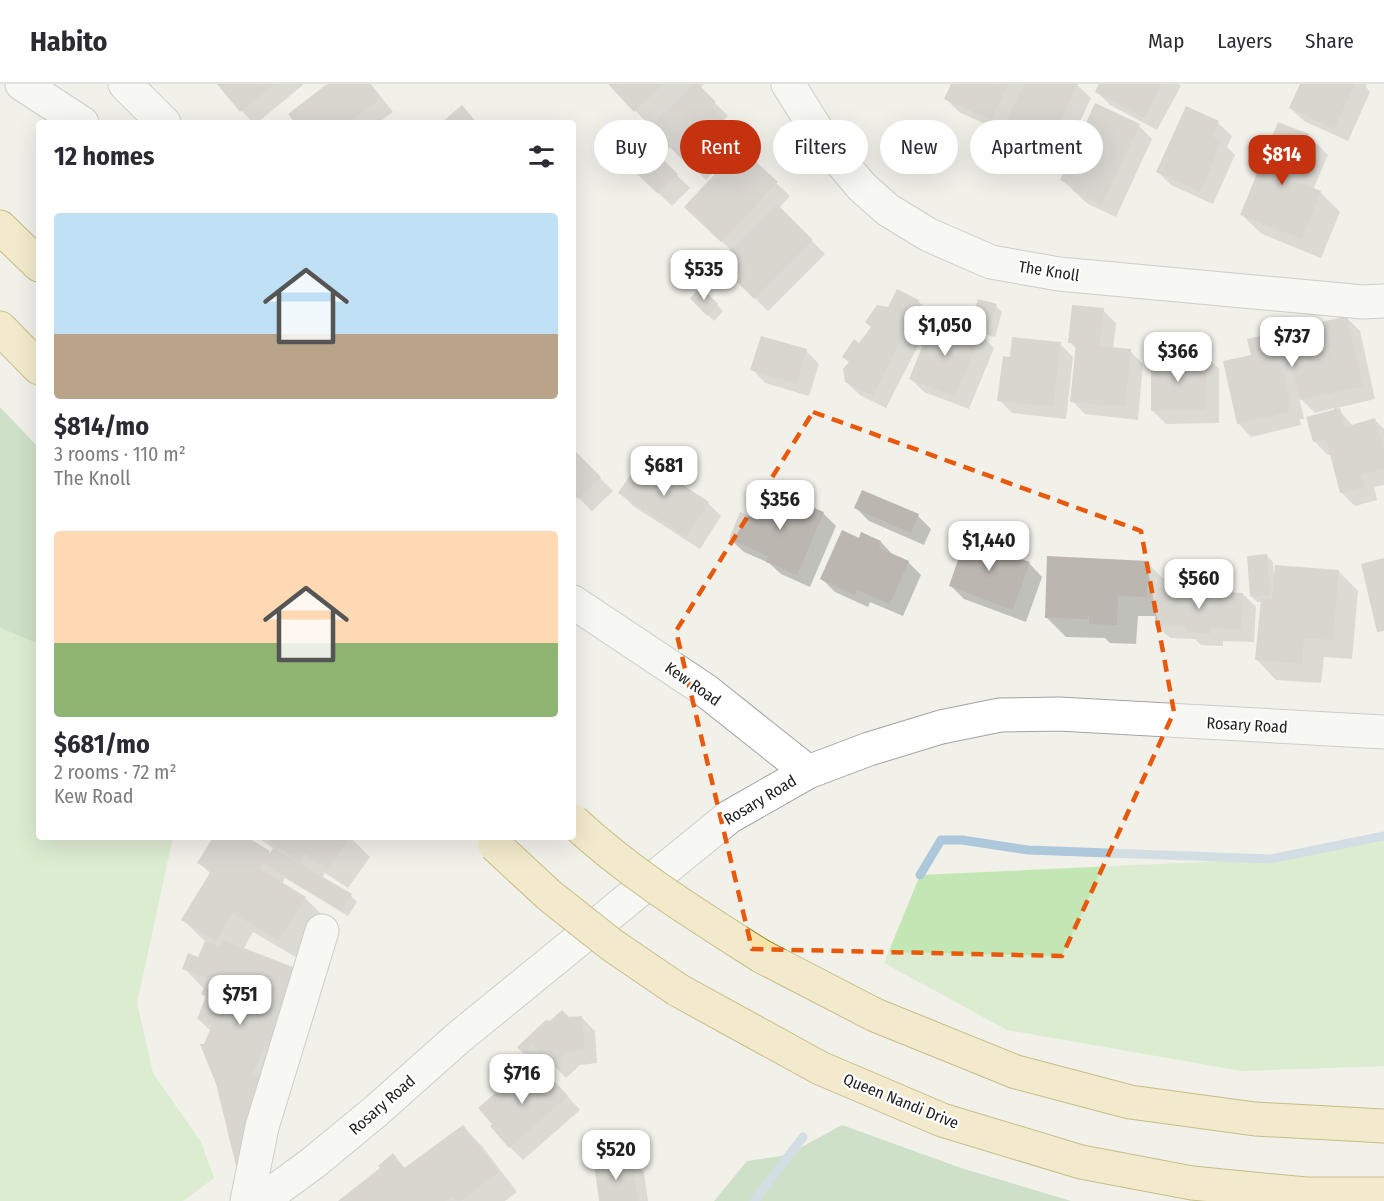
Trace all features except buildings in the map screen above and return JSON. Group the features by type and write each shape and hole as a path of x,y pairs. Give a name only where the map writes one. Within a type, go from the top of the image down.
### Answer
{"main road":[{"path":"0,227 36,262"},
{"path":"0,328 36,365"},
{"path":"576,824 599,845 663,894 761,956 875,1015 1016,1072 1130,1102 1255,1119 1384,1126"},
{"name":"Queen Nandi Drive","path":"491,841 559,903 612,945 678,990 820,1068 942,1120 1081,1162 1192,1183 1306,1194 1384,1194"}],"street":[{"path":"22,84 77,120"},
{"path":"125,84 161,120"},
{"name":"The Knoll","path":"788,84 825,143 862,187 888,210 929,235 991,262 1059,274 1363,302 1384,301"},
{"name":"Kew Road","path":"576,604 705,690 808,772"},
{"name":"Rosary Road","path":"261,1201 331,1148 458,1038 729,817 808,772 869,748 941,727 1000,715 1059,714 1384,732"},
{"path":"247,1201 262,1127 322,931"}],"highlighted area":[{"path":"813,412 1141,531 1174,712 1062,956 752,949 676,631"}],"green space":[{"path":"0,407 36,445 36,643 0,628"},
{"path":"0,628 36,643 36,840 172,840 137,1003 153,1073 201,1142 214,1178 183,1201 0,1201"},
{"path":"1384,837 1384,1066 1242,1071 1007,1030 884,963 920,875 1270,859"},
{"path":"842,1125 961,1168 1071,1201 714,1201 747,1161 787,1155"}],"waterway":[{"path":"920,875 941,840 962,840 1028,850 1270,859 1384,836"},
{"path":"754,1201 803,1137"}]}
